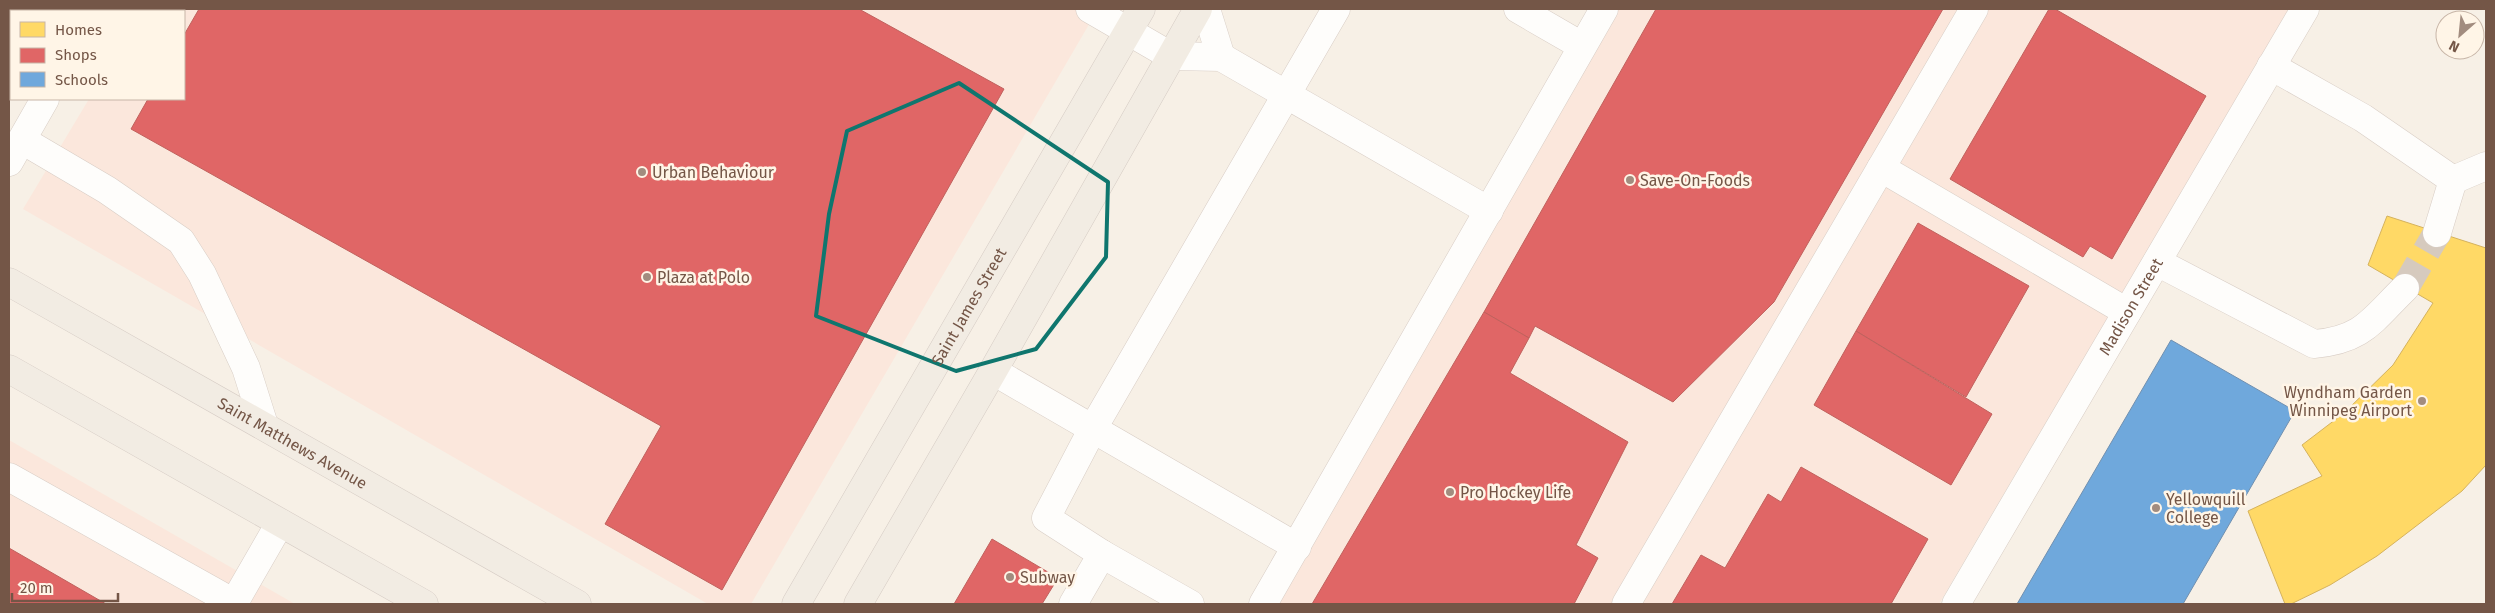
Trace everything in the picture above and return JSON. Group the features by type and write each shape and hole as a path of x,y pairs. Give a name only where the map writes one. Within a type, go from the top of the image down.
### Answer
{"main road":[{"path":"858,604 993,372 1198,9"},
{"name":"Saint James Street","path":"796,604 1134,20"},
{"name":"Saint Matthews Avenue","path":"9,282 577,604"},
{"path":"9,369 424,604"}],"street":[{"path":"1090,9 1134,20 1171,56 1220,57 1489,212"},
{"path":"1206,9 1220,57"},
{"path":"1190,604 1102,554 1046,518 1092,430 1336,9"},
{"path":"1518,9 1582,46"},
{"path":"1264,604 1604,9"},
{"path":"1626,604 1974,9"},
{"name":"Madison Street","path":"1956,604 2305,9"},
{"path":"2271,66 2363,118 2453,180"},
{"path":"44,100 15,151 107,190 181,241 202,274 246,368 264,425"},
{"path":"2453,180 2486,166"},
{"path":"1881,168 2127,312"},
{"path":"2437,233 2453,180"},
{"path":"2156,262 2314,344 2337,342 2358,334 2405,288"},
{"path":"993,372 1296,547"},
{"path":"9,477 236,603 280,523"},
{"path":"1073,604 1102,554"}],"highlighted area":[{"path":"959,83 1108,182 1106,257 1036,349 956,371 816,316 829,214 847,131"}],"shaded area":[{"name":"Plaza at Polo","path":"1098,9 751,604 708,604 23,209 88,100 185,100 185,10 141,10"},
{"path":"1607,9 1969,9 1621,604 1266,604"},
{"path":"1980,9 2298,9 2036,439 1939,604 1632,604"},
{"path":"9,440 295,604 9,604"}],"building: Homes":[{"name":"Wyndham Garden Winnipeg Airport","path":"2387,216 2486,248 2486,465 2462,491 2377,556 2330,585 2291,604 2285,604 2248,511 2322,476 2302,445 2344,413 2393,365 2433,303 2368,265"}],"building: Shops":[{"name":"Plaza at Polo","path":"199,9 859,9 1004,89 722,590 605,524 661,426 131,129 147,100 185,100 185,33"},
{"path":"1656,9 1943,9 1774,302 1673,402 1535,326 1529,338 1484,312"},
{"path":"2049,9 2055,9 2206,96 2112,259 2090,246 2083,257 1950,179"},
{"path":"1918,223 2029,286 1966,397 1856,331"},
{"path":"1484,312 1529,338 1510,373 1628,442 1576,545 1598,558 1574,604 1312,604"},
{"path":"1856,331 1992,414 1951,485 1814,405"},
{"path":"1801,467 1928,539 1891,604 1672,604 1701,555 1725,568 1768,494 1781,502"},
{"path":"992,539 1058,578 1042,604 954,604"},
{"path":"9,548 106,604 9,604"}],"building: Schools":[{"name":"Yellowquill College","path":"2171,340 2295,411 2183,604 2017,604"}],"tunnel":[{"path":"2405,288 2437,233"}],"place":[{"name":"Urban Behaviour","path":"642,172"},
{"name":"Save-On-Foods","path":"1630,180"},
{"name":"Plaza at Polo","path":"647,277"},
{"name":"Wyndham Garden Winnipeg Airport","path":"2422,401"},
{"name":"Pro Hockey Life","path":"1450,492"},
{"name":"Yellowquill College","path":"2156,508"},
{"name":"Subway","path":"1010,577"}]}
